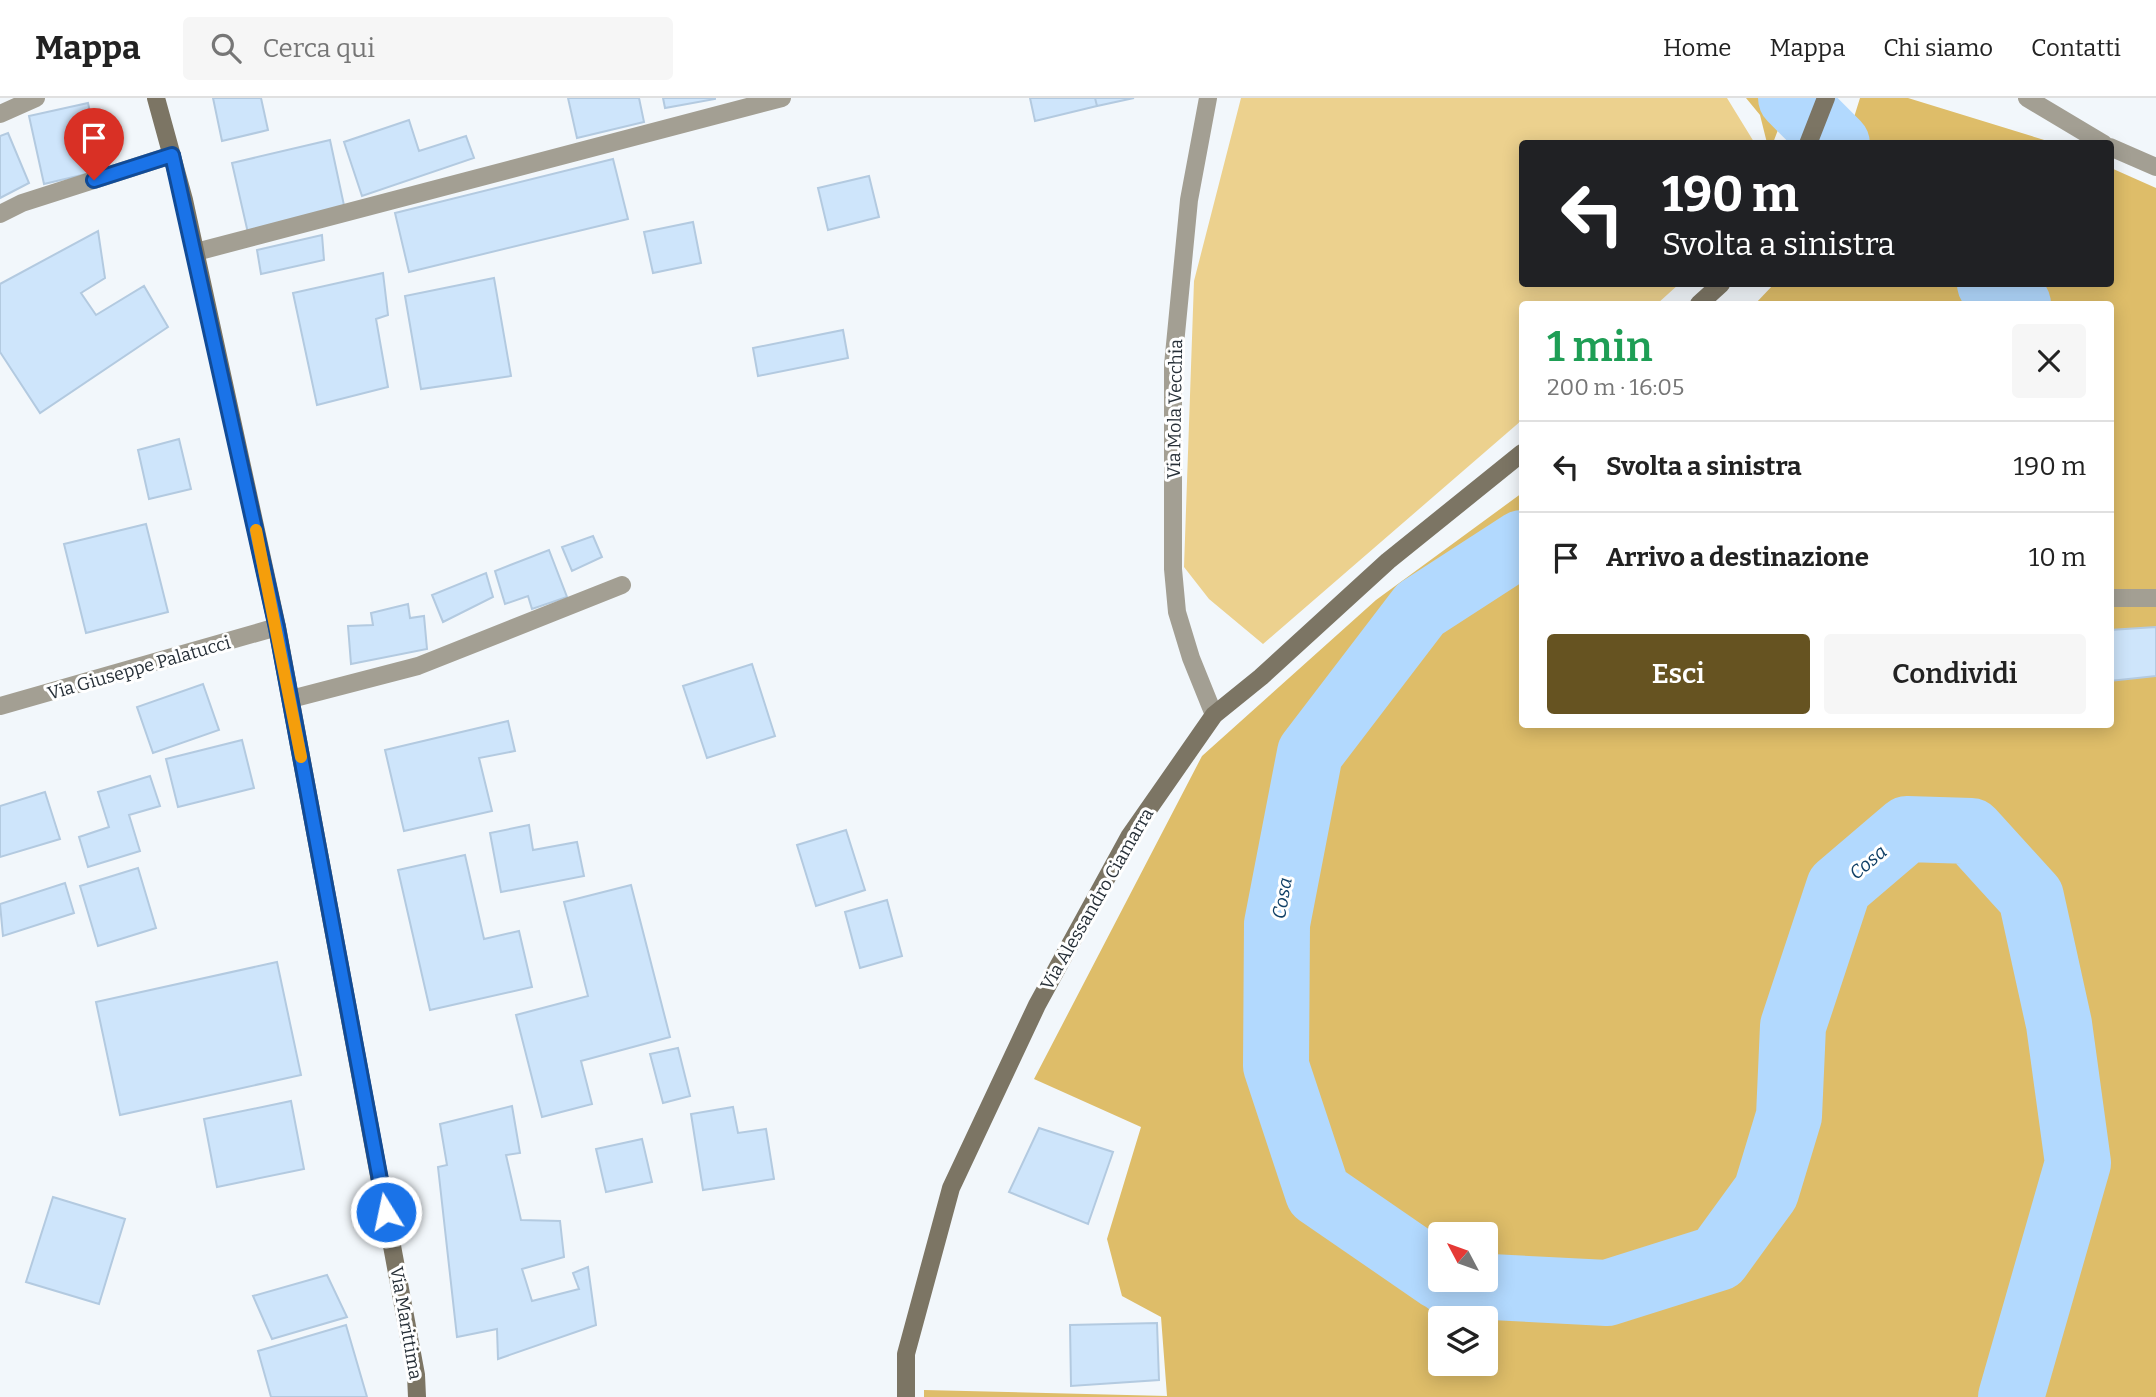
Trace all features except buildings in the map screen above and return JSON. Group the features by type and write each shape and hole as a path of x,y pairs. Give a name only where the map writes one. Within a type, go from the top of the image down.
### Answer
{"main road":[{"name":"Via Marittima","path":"156,98 196,252 277,628 416,1375 417,1397"},
{"path":"1810,140 1826,98"},
{"path":"1702,301 1718,287"},
{"name":"Via Alessandro Ciamarra","path":"906,1397 906,1354 951,1188 1037,1005 1129,837 1213,715 1261,677 1388,561 1519,455"}],"street":[{"path":"0,114 36,98"},
{"path":"196,252 782,98"},
{"name":"Via Mola Vecchia","path":"1208,98 1189,200 1173,365 1173,569 1177,612 1213,715"},
{"path":"2027,98 2097,140"},
{"path":"2114,149 2156,167"},
{"path":"0,214 22,203 172,155"},
{"path":"290,699 418,666 622,585"},
{"path":"2114,598 2156,598"},
{"name":"Via Giuseppe Palatucci","path":"0,706 277,628"}],"shaded area":[{"path":"1241,98 1727,98 1753,140 1519,140 1519,287 1676,287 1660,301 1519,301 1519,423 1263,644 1209,599 1184,567 1194,281"},
{"path":"1746,98 1790,98 1774,140 1766,140 1760,115"},
{"path":"1860,98 1908,98 2044,140 1847,140"},
{"path":"2114,169 2156,188 2156,1397 924,1397 924,1390 1167,1396 1161,1317 1122,1296 1107,1239 1141,1127 1034,1079 1202,756 1376,600 1519,495 1519,728 2114,728 2114,301 1758,301 1771,287 2114,287"}],"waterway":[{"name":"Cosa","path":"1791,98 1833,140"},
{"name":"Cosa","path":"1994,287 2014,301"},
{"name":"Cosa","path":"1428,1269 1318,1193 1276,1066 1277,924 1310,753 1420,609 1519,545"},
{"name":"Cosa","path":"1498,1287 1607,1293 1718,1258 1766,1192 1789,1116 1793,1026 1839,887 1907,829 1971,831 2031,897 2059,1024 2078,1163 2011,1397"}],"slow traffic":[{"path":"256,530 301,757"}],"route":[{"path":"94,180 172,155 196,252 277,628 386,1212"}]}
